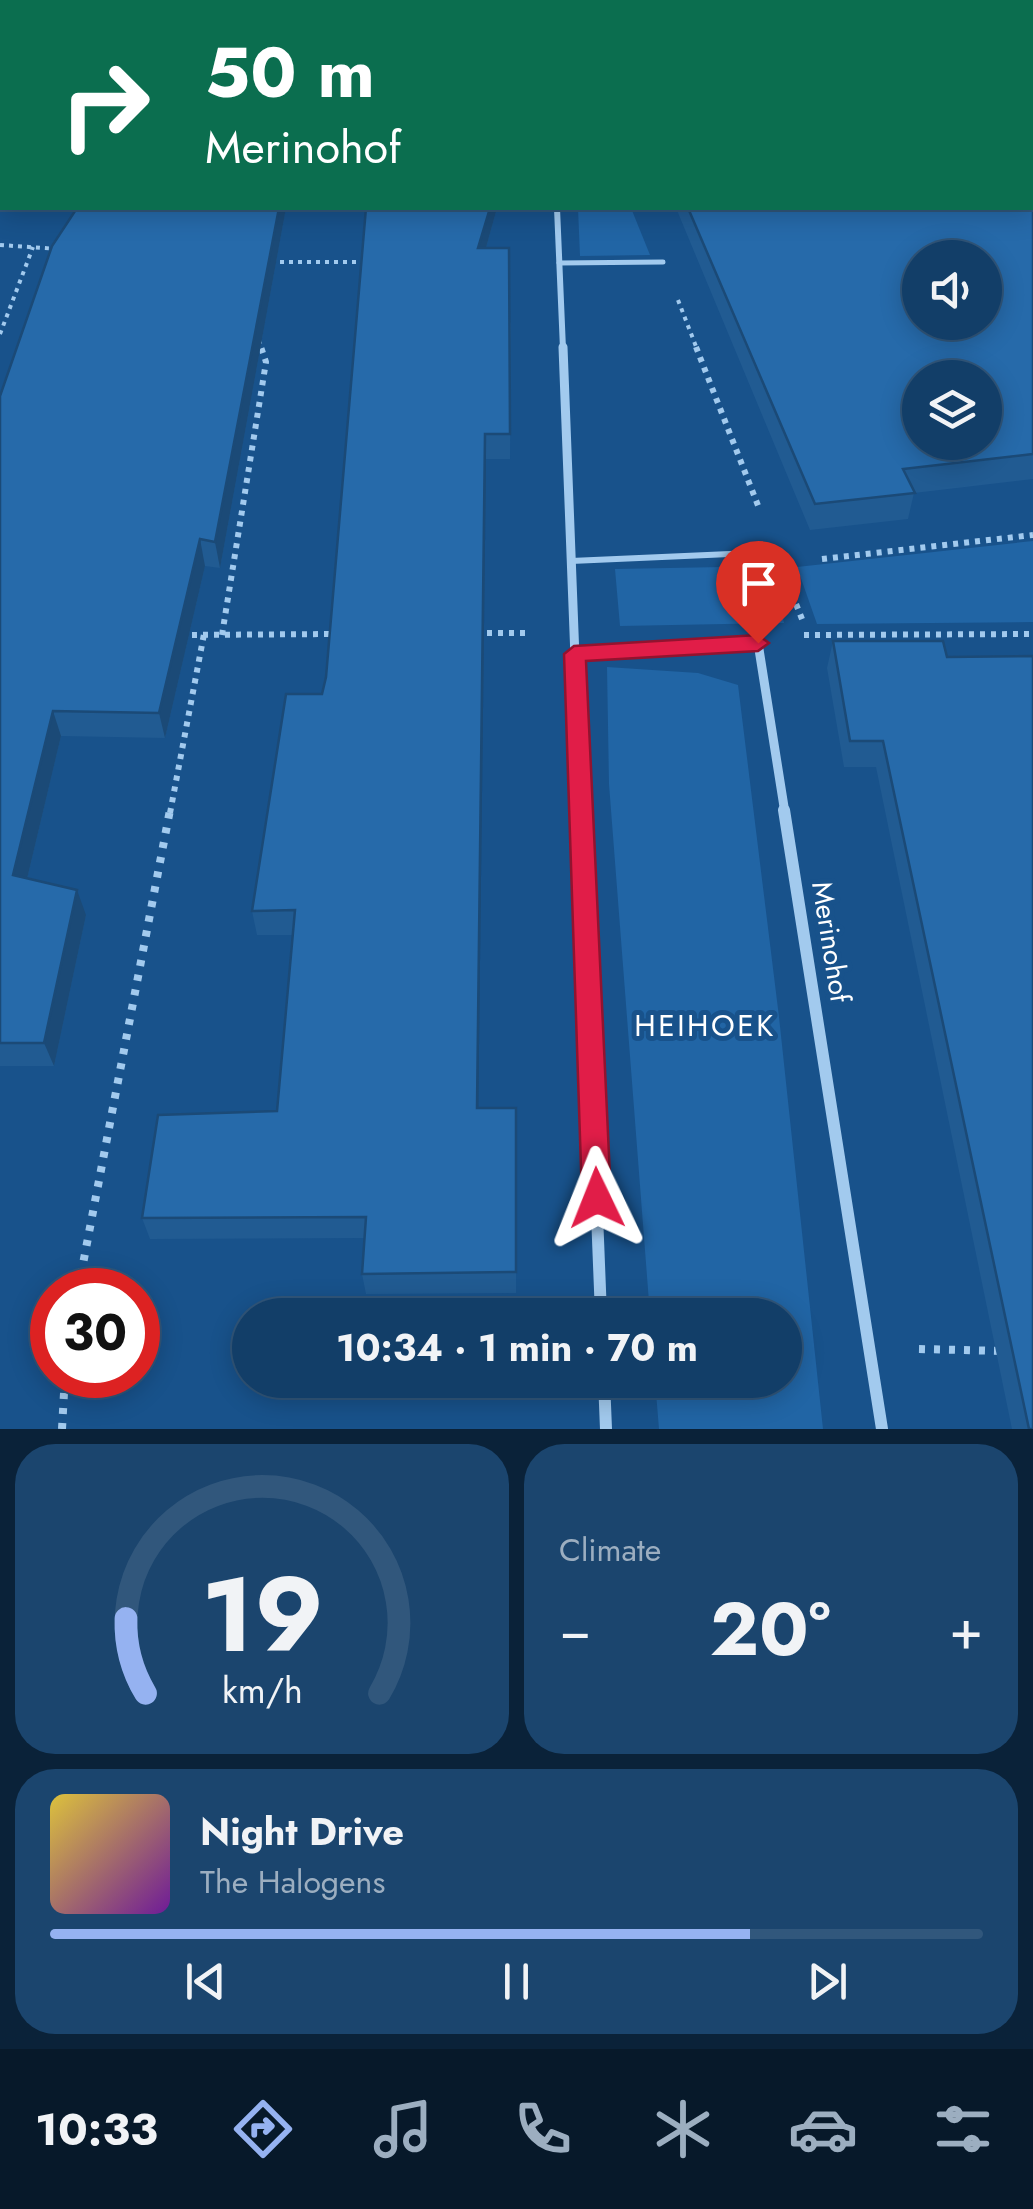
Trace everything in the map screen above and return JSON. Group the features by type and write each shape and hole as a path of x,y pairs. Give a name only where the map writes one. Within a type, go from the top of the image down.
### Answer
{"street":[{"path":"557,210 600,1298"},
{"path":"574,654 758,643"},
{"name":"Merinohof","path":"758,643 882,1429"},
{"path":"605,1398 606,1429"}],"lane":[{"path":"559,263 663,262"},
{"path":"571,561 776,552"}],"path":[{"path":"0,245 73,250"},
{"path":"0,334 33,247"},
{"path":"267,281 270,262 386,262"},
{"path":"663,262 808,634"},
{"path":"222,635 266,362 258,337"},
{"path":"781,563 1033,535"},
{"path":"457,633 574,632"},
{"path":"82,1268 204,634"},
{"path":"166,635 340,634"},
{"path":"758,643 808,634 1033,634"},
{"path":"870,1348 1015,1351"},
{"path":"62,1429 64,1398"}],"shaded area":[{"path":"578,210 632,210 650,255 580,256"},
{"path":"1033,541 1033,622 817,624 797,567"},
{"path":"772,566 784,623 620,626 615,569"},
{"path":"607,667 698,673 738,685 779,1017 823,1429 659,1429 656,1398 802,1398 802,1298 649,1298 609,784"}],"building":[{"path":"76,210 279,210 215,542 200,539 159,713 53,711 13,875 77,890 44,1043 0,1043 0,396 52,246"},
{"path":"366,210 489,210 478,248 509,248 510,434 485,434 477,1108 516,1108 516,1272 362,1274 366,1217 142,1218 158,1115 277,1111 295,910 252,911 286,694 322,694"},
{"path":"689,210 1033,210 1033,454 1002,458 1002,360 902,360 902,460 981,460 903,469 915,493 815,504"},
{"path":"833,641 943,641 947,657 1033,656 1033,1429 1029,1429 883,741 850,741"}],"district":[{"name":"HEIHOEK","path":"705,1025"}],"route":[{"path":"597,1198 574,654 758,643"}]}
